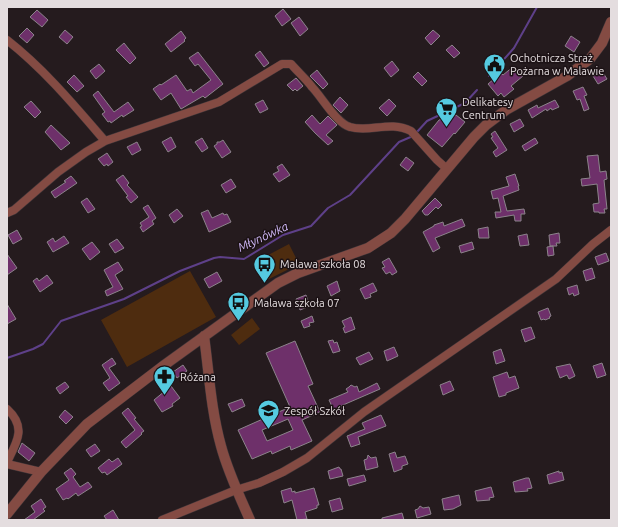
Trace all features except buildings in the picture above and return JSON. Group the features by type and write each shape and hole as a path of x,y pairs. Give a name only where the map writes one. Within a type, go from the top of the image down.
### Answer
{"street":[{"path":"7,514 41,472 87,424 119,398 278,283 298,273 368,248 381,241 391,233 405,219 475,135 493,120 519,102 549,87 585,64 598,49 611,22"},
{"path":"7,40 40,68 105,141"},
{"path":"7,213 14,210 58,172 86,152 105,141 219,102 282,64 291,64 313,87 330,111 348,127 361,129 390,126 410,131 447,169"},
{"path":"162,520 236,490 259,483 283,472 307,458 364,412 556,279 593,244 611,230"},
{"path":"204,336 217,432 236,490 250,520"},
{"path":"7,409 14,415 18,426 18,441 7,463 41,472"}],"shaded area":[{"path":"289,244 299,264 265,281 255,262"},
{"path":"190,271 216,317 127,367 101,320"},
{"path":"252,318 260,329 239,345 231,335"}],"waterway":[{"name":"Młynówka","path":"489,76 514,48 537,7"},
{"name":"Młynówka","path":"416,133 427,121 465,103 477,90"},
{"name":"Młynówka","path":"7,358 43,344 61,321 124,299 180,271 214,258 244,259 283,235 311,226 328,208 350,195 399,142 413,136"}],"place":[{"name":"Ochotnicza Straż Pożarna w Malawie","path":"494,84"},
{"name":"Delikatesy Centrum","path":"447,128"},
{"name":"Malawa szkoła 08","path":"265,284"},
{"name":"Malawa szkoła 07","path":"238,322"},
{"name":"Różana","path":"164,396"},
{"name":"Zespół Szkół","path":"269,430"}]}
